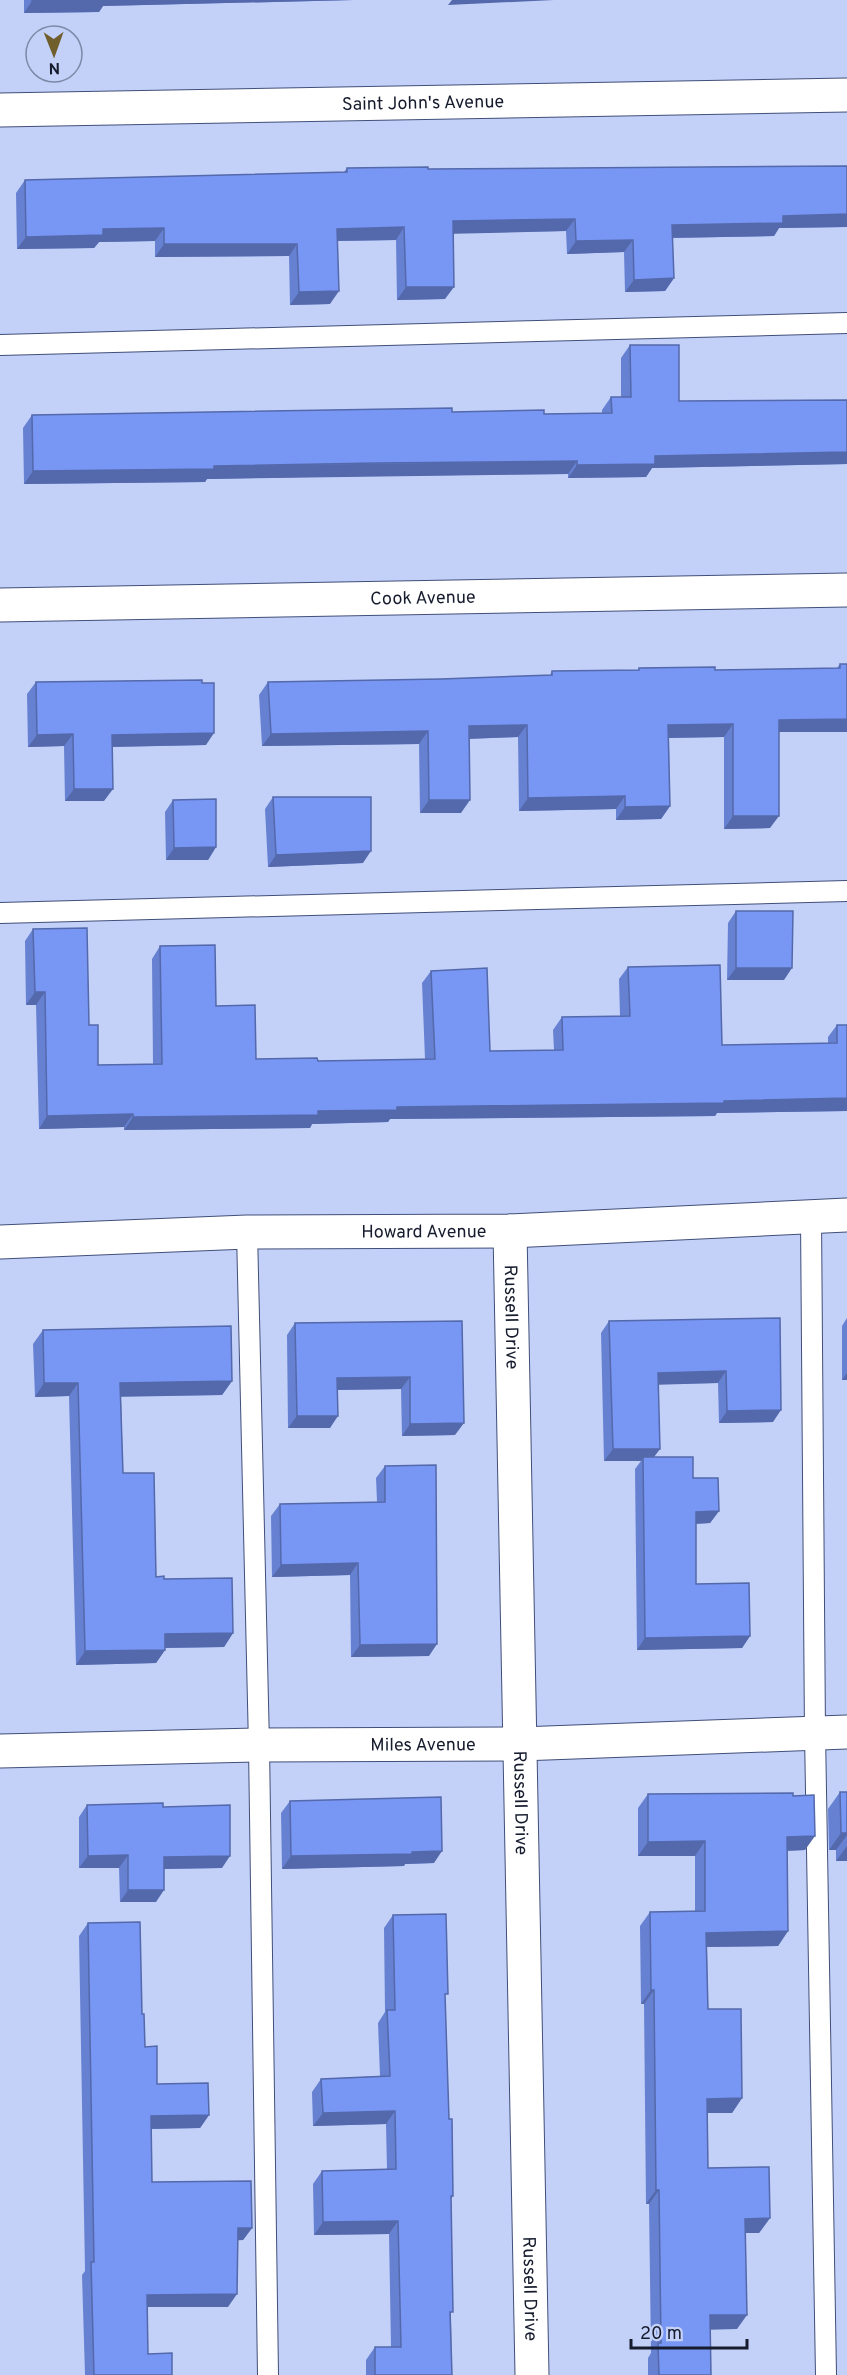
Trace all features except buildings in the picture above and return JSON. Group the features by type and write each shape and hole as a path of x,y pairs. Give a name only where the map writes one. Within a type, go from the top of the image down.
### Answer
{"street":[{"name":"Saint John's Avenue","path":"0,110 847,95"},
{"name":"Cook Avenue","path":"0,605 847,590"},
{"name":"Howard Avenue","path":"0,1242 247,1232 510,1231 847,1215"},
{"name":"Russell Drive","path":"510,1231 532,2375"},
{"name":"Miles Avenue","path":"0,1751 259,1745 520,1744 847,1732"}],"lane":[{"path":"0,345 847,323"},
{"path":"0,913 847,891"},
{"path":"811,1217 815,1733 826,2375"},
{"path":"247,1232 259,1745 268,2375"}]}
